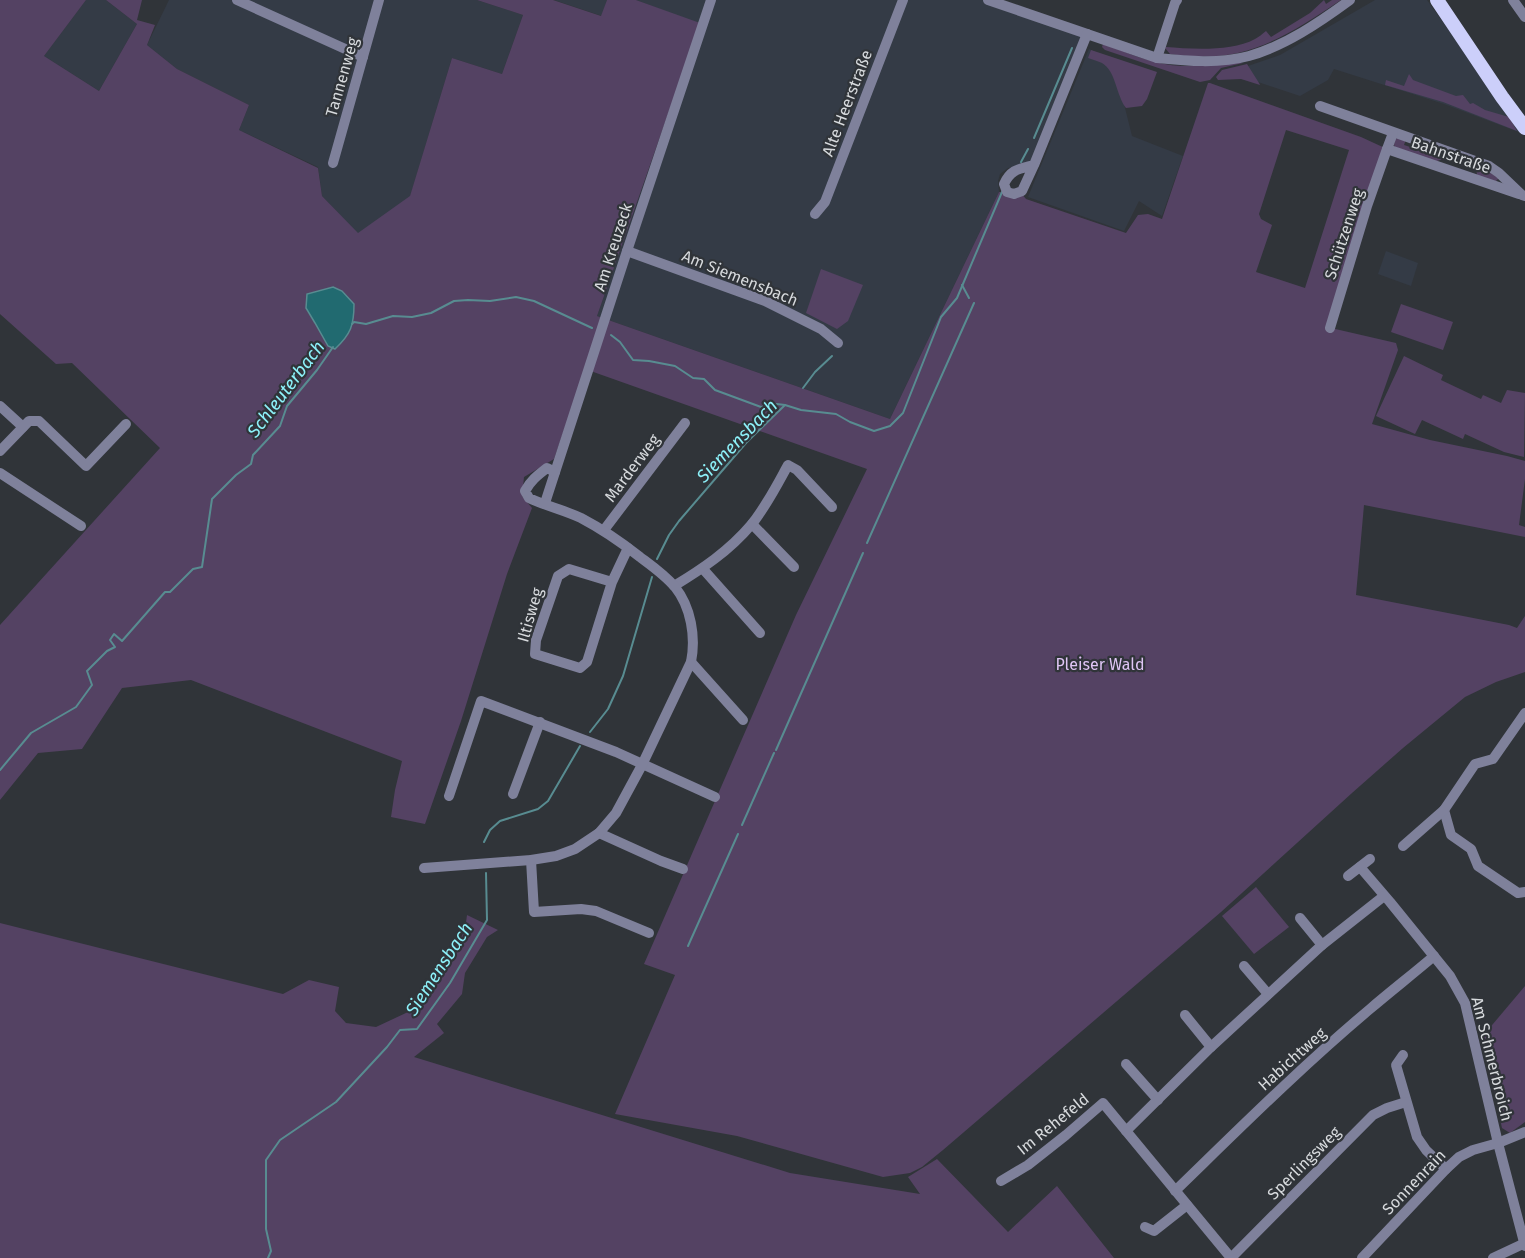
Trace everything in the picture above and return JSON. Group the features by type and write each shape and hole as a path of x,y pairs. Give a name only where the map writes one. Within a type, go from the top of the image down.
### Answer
{"main road":[{"path":"1437,0 1525,128"},
{"path":"1444,0 1469,46"}],"street":[{"path":"237,0 363,57"},
{"name":"Tannenweg","path":"333,163 379,0"},
{"name":"Am Kreuzeck","path":"545,503 711,0"},
{"name":"Alte Heerstraße","path":"815,214 825,202 903,0"},
{"path":"988,0 1157,58 1185,61 1248,56 1271,48 1288,40 1350,0"},
{"path":"1157,58 1177,0"},
{"path":"1513,0 1525,17"},
{"path":"1034,165 1087,34"},
{"name":"Bahnstraße","path":"1320,106 1489,166 1524,196"},
{"name":"Bahnstraße","path":"1393,133 1387,149 1524,196"},
{"name":"Schützenweg","path":"1330,328 1387,149"},
{"name":"Am Siemensbach","path":"627,250 765,301 821,329 838,343"},
{"path":"0,406 23,427"},
{"path":"0,451 29,422 39,422 86,466 126,424"},
{"name":"Marderweg","path":"604,530 685,423"},
{"path":"674,586 703,569 732,545 752,524 769,500 788,465 797,470 832,507"},
{"path":"424,868 556,856 575,849 599,833 616,813 642,765 691,662 693,655 690,620 682,598 674,586 604,530 529,498 525,491 529,483 547,468 555,472"},
{"path":"0,473 81,526"},
{"path":"752,524 794,567"},
{"name":"Iltisweg","path":"612,582 569,569 558,576 536,640 535,654 580,668 587,662 612,582 628,548"},
{"path":"703,569 760,633"},
{"path":"691,662 743,720"},
{"path":"449,796 481,701 616,752 716,798"},
{"path":"1403,846 1444,810 1475,764 1493,759 1525,712"},
{"path":"513,794 540,722"},
{"path":"1444,810 1451,835 1471,849 1478,866 1518,893 1525,892"},
{"path":"599,833 683,869"},
{"path":"1348,876 1370,859"},
{"path":"531,860 534,912 581,909 596,911 650,933"},
{"name":"Am Schmerbroich","path":"1360,867 1450,976 1465,1003 1525,1244"},
{"path":"1126,1131 1211,1047 1322,945 1387,899"},
{"path":"1300,918 1322,945"},
{"name":"Habichtweg","path":"1176,1191 1318,1055 1369,1009 1434,956"},
{"path":"1244,966 1268,994"},
{"path":"1185,1015 1211,1047"},
{"path":"1402,1055 1396,1065 1417,1137 1426,1150 1446,1168"},
{"path":"1126,1064 1158,1100"},
{"name":"Sperlingsweg","path":"1231,1258 1373,1115 1406,1102"},
{"name":"Im Rehefeld","path":"1001,1181 1028,1166 1103,1103 1231,1258"},
{"name":"Sonnenrain","path":"1362,1258 1446,1168 1473,1150 1525,1132"},
{"path":"1145,1227 1154,1231 1186,1205"},
{"path":"1493,1258 1525,1244"}],"shaded area":[{"path":"86,0 106,0 137,24 99,91 44,56"},
{"path":"169,0 477,0 523,15 502,74 452,58 410,197 358,234 322,196 318,167 239,130 249,105 177,69 147,45"},
{"path":"554,0 607,0 602,16"},
{"path":"636,0 989,0 1087,34 1034,165 1008,168 1000,174 999,192 890,419 597,316 700,24"},
{"path":"1375,0 1427,0 1524,134 1444,104 1334,69 1328,80 1300,96 1255,81 1245,67 1280,55"},
{"path":"1089,49 1113,60 1132,136 1183,156 1162,216 1139,201 1124,231 1028,197"},
{"path":"1386,251 1418,263 1411,286 1378,274"}],"green space":[{"name":"Pleiser Wald","path":"0,0 86,0 44,56 99,91 137,24 106,0 142,0 137,20 155,25 147,45 177,69 249,105 239,130 318,168 322,196 358,233 410,196 452,58 502,74 523,15 477,0 553,0 601,16 607,0 636,0 700,23 597,316 890,419 999,192 1021,193 1026,199 1126,233 1138,215 1148,214 1162,219 1208,83 1210,83 1361,137 1387,149 1331,328 1396,343 1398,350 1372,424 1430,440 1525,461 1519,525 1525,527 1525,537 1364,505 1356,595 1517,628 1525,616 1525,672 1496,682 1465,697 1403,748 1221,912 943,1150 922,1167 910,1173 883,1177 737,1136 615,1114 675,975 644,964 796,615 867,469 585,369 554,459 524,477 522,496 532,508 507,574 461,721 425,824 391,817 402,761 191,680 122,688 82,749 38,753 0,800 0,625 160,448 72,363 56,364 0,314","holes":["1286,130 1349,150 1305,288 1256,272 1272,225 1261,219 1259,214","306,309 354,322 343,341 315,323"]},
{"path":"1324,0 1326,4 1332,0 1341,0 1281,37 1261,46 1219,56 1196,57 1170,54 1165,48 1223,48 1245,43 1266,31 1271,37 1310,13"},
{"path":"1103,44 1142,58 1172,65 1243,63 1221,68 1210,80 1200,82 1105,50 1102,47"},
{"path":"1091,50 1157,72 1142,106 1126,108 1107,67 1088,58"},
{"path":"1247,64 1260,85 1241,79 1218,80 1216,77 1222,70"},
{"path":"1409,74 1413,80 1456,96 1463,95 1470,104 1473,103 1485,110 1509,117 1517,131 1443,102 1385,85 1386,80 1404,86"},
{"path":"1395,139 1406,139 1404,145 1435,155 1441,151 1472,162 1499,178 1495,182 1478,178 1476,170 1443,159 1434,162 1395,147"},
{"path":"821,269 863,285 848,321 837,329 806,313"},
{"path":"1401,304 1453,322 1443,350 1391,332"},
{"path":"1404,356 1443,375 1441,380 1481,399 1483,395 1501,403 1507,390 1525,393 1524,457 1504,452 1465,434 1463,439 1422,420 1415,434 1376,416"},
{"path":"1256,887 1289,927 1254,954 1222,916"},
{"path":"467,915 498,930 487,937 465,973 462,994 437,1024 444,1033 414,1057 790,1173 920,1194 908,1177 937,1159 1008,1232 1057,1186 1114,1258 0,1258 0,923 283,994 309,980 339,987 335,1011 346,1023 376,1027 423,1005 465,930"},
{"path":"1525,986 1525,1122 1510,1133 1502,1128 1482,1037"}],"water":[{"path":"333,287 342,291 354,304 350,329 345,339 335,349 328,346 306,308 307,294"}],"waterway":[{"name":"Siemensbach","path":"1034,138 1072,48"},
{"name":"Siemensbach","path":"1021,162 1028,149"},
{"name":"Siemensbach","path":"657,559 679,521 746,443 785,405 801,410 836,414 874,431 890,426 903,413 941,317 957,298 1002,192"},
{"path":"962,285 969,298"},
{"name":"Schleuterbach","path":"352,324 354,322 366,324 393,316 412,317 431,313 454,301 490,301 516,297 534,301 592,328"},
{"path":"867,543 974,303"},
{"name":"Schleuterbach","path":"611,335 620,342 633,360 675,366 693,378 704,379 715,390 761,407 785,405"},
{"name":"Schleuterbach","path":"0,770 31,733 76,707 92,685 87,671 107,651 115,647 110,640 114,634 122,641 165,592 170,592 193,569 202,567 212,499 236,475 251,464 253,455 280,426 287,406 333,347"},
{"path":"803,388 815,372 832,356"},
{"path":"776,750 863,553"},
{"name":"Siemensbach","path":"590,732 608,709 623,676 652,577"},
{"name":"Siemensbach","path":"484,842 490,830 500,821 538,809 548,801 580,746"},
{"path":"742,825 774,753"},
{"path":"688,946 738,834"},
{"name":"Siemensbach","path":"268,1258 271,1251 266,1229 266,1160 280,1140 336,1102 400,1030 417,1029 450,983 487,920 486,873"}]}
